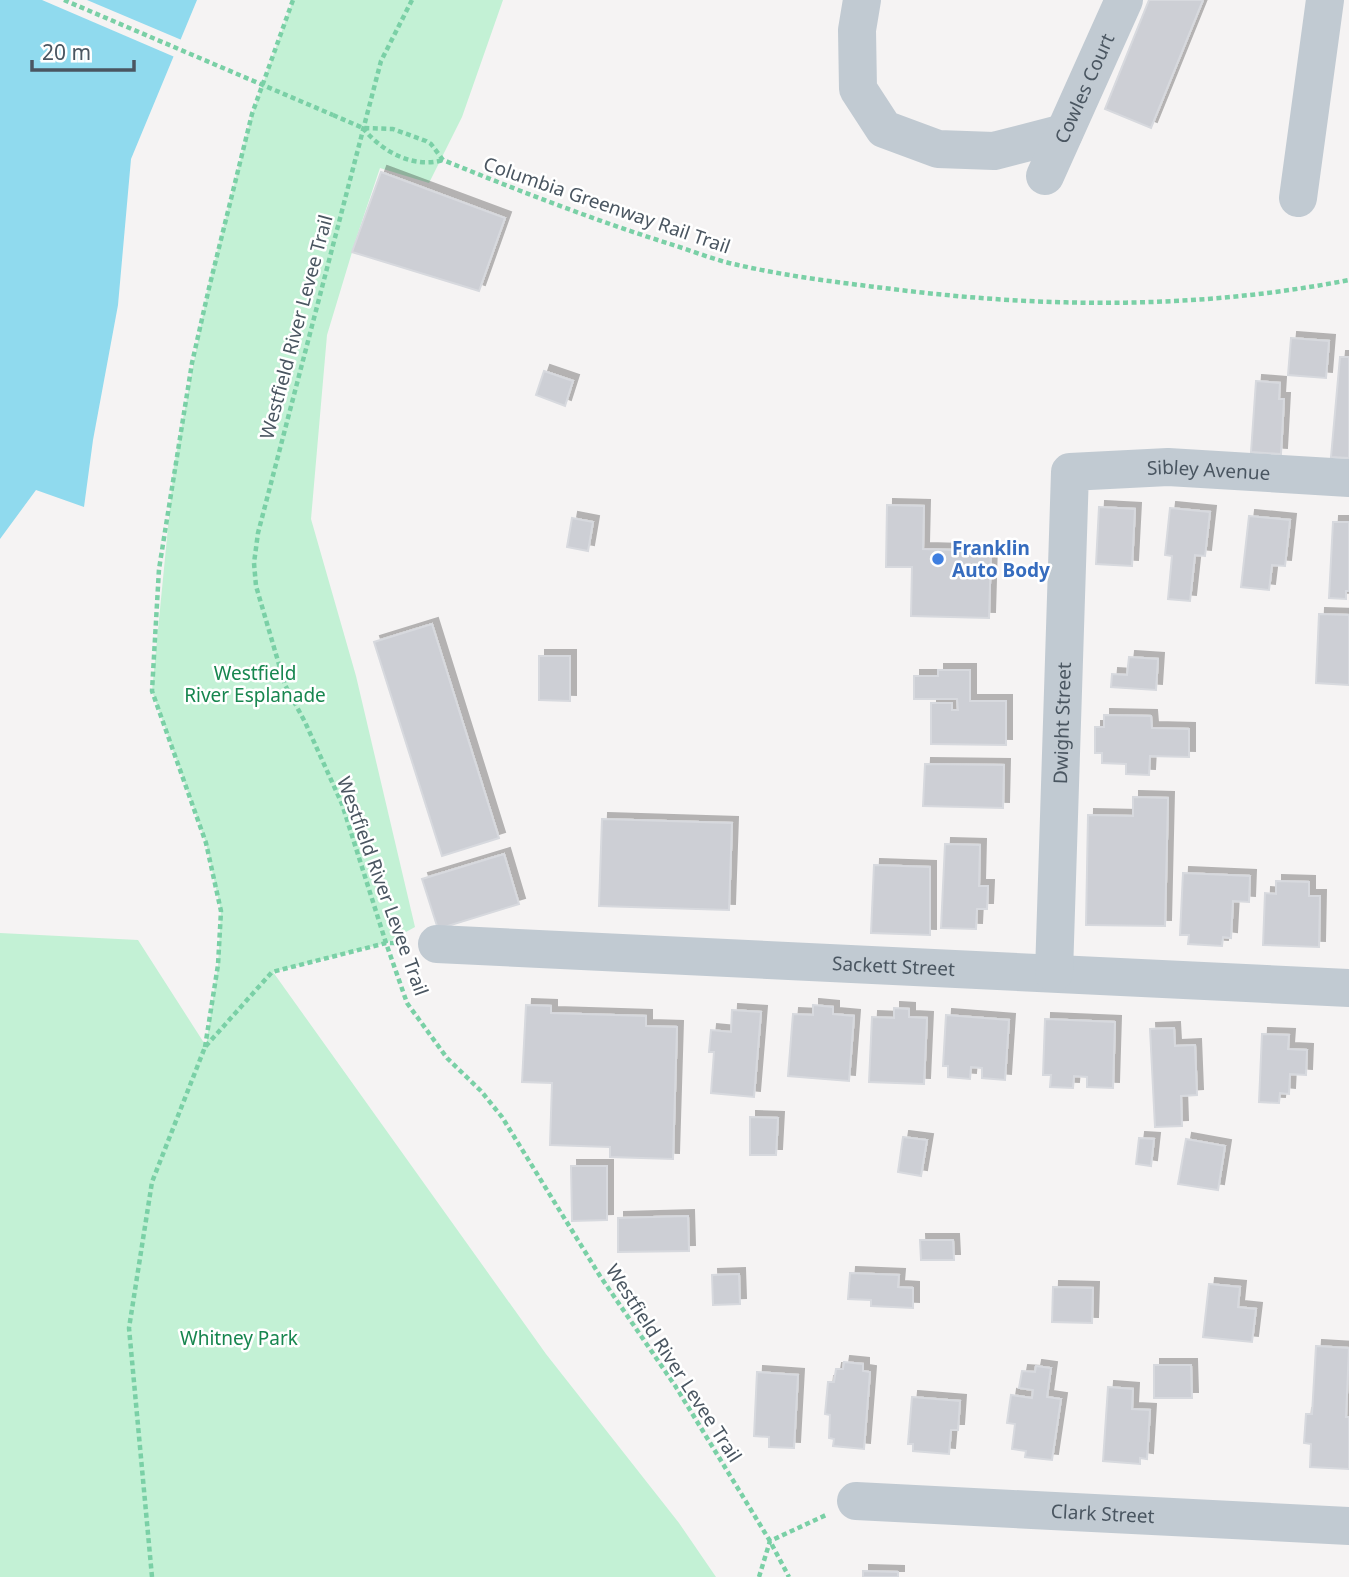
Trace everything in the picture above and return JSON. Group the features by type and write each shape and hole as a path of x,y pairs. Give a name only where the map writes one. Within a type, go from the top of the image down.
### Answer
{"street":[{"path":"862,0 857,30 858,89 884,129 938,149 994,151 1064,133"},
{"name":"Cowles Court","path":"1045,176 1124,0"},
{"path":"1298,198 1325,0"},
{"name":"Sibley Avenue","path":"1070,472 1168,467 1349,478"},
{"name":"Dwight Street","path":"1054,973 1070,472"},
{"name":"Sackett Street","path":"437,944 1349,988"},
{"name":"Clark Street","path":"856,1501 1349,1526"}],"path":[{"name":"Columbia Greenway Rail Trail","path":"64,0 363,128 393,129 426,141 443,160 607,224 735,265 848,284 988,299 1055,303 1118,304 1236,297 1349,280"},
{"path":"152,1577 129,1328 152,1182 205,1047 218,965 221,911 206,844 152,691 159,569 192,363 208,288 252,114 293,0"},
{"name":"Westfield River Levee Trail","path":"412,0 381,61 283,429 258,533 254,563 262,611 285,685 342,804 407,1003 447,1058 481,1091 502,1117 600,1276 676,1387 771,1541 789,1577"},
{"name":"Columbia Greenway Rail Trail","path":"363,128 384,149 422,164 443,160"},
{"path":"205,1047 272,972 386,943"},
{"path":"758,1577 771,1541 856,1501"}],"green space":[{"name":"Whitney Park","path":"293,0 503,0 462,117 429,183 380,168 327,335 311,519 356,676 415,927 386,943 273,972 546,1354 679,1523 716,1577 0,1577 0,933 138,940 206,1046 218,965 221,911 206,843 152,691 174,466 208,288 252,114"}],"water":[{"path":"0,0 197,0 131,159 118,305 93,440 84,507 36,490 0,539"}],"pier":[{"path":"42,0 87,0 184,41 177,58"}],"building":[{"path":"1149,0 1203,0 1151,128 1105,109"},
{"path":"381,172 505,218 479,291 352,252"},
{"path":"1291,338 1329,341 1326,378 1288,375"},
{"path":"1340,357 1349,357 1349,458 1331,457"},
{"path":"544,371 573,381 565,406 536,395"},
{"path":"1256,381 1280,383 1279,399 1284,399 1281,454 1251,452"},
{"name":"Franklin Auto Body","path":"887,505 924,506 923,549 991,551 989,618 911,616 912,567 886,567"},
{"path":"1099,507 1135,509 1132,566 1096,564"},
{"path":"1170,508 1210,512 1205,556 1195,555 1190,601 1168,599 1172,556 1165,555"},
{"path":"1249,516 1290,520 1285,566 1272,565 1269,590 1241,587"},
{"path":"572,518 593,522 588,551 567,547"},
{"path":"1333,522 1349,522 1349,591 1346,591 1346,599 1329,598"},
{"path":"1319,614 1349,615 1349,685 1316,683"},
{"path":"432,624 499,838 442,856 374,642"},
{"path":"539,656 570,656 570,701 539,700"},
{"path":"1129,657 1158,659 1156,690 1111,687 1112,674 1127,675"},
{"path":"938,670 970,670 970,701 1006,701 1006,745 931,744 931,703 952,703 952,710 958,710 957,699 914,699 914,676 938,676"},
{"path":"1104,715 1151,716 1152,728 1189,729 1189,757 1150,756 1149,775 1126,774 1126,764 1102,763 1102,753 1095,753 1095,727 1104,727"},
{"path":"925,764 1004,765 1003,808 923,806"},
{"path":"1133,797 1168,798 1165,926 1086,925 1088,815 1133,816"},
{"path":"602,819 732,823 729,910 599,906"},
{"path":"945,844 980,845 979,886 988,886 987,909 977,909 976,929 941,928"},
{"path":"504,854 519,904 438,929 422,879"},
{"path":"874,865 930,867 930,935 871,933"},
{"path":"1183,873 1250,876 1249,902 1233,901 1231,938 1223,937 1222,946 1188,944 1189,935 1180,935"},
{"path":"1276,881 1309,882 1309,896 1320,896 1319,947 1263,945 1265,893 1276,894"},
{"path":"526,1005 551,1006 551,1013 646,1016 646,1026 677,1027 673,1159 610,1157 610,1147 550,1145 552,1083 522,1082"},
{"path":"813,1005 833,1007 833,1014 854,1016 849,1081 788,1076 793,1014 813,1015"},
{"path":"894,1008 909,1009 909,1017 927,1018 924,1084 869,1082 872,1017 894,1018"},
{"path":"732,1010 761,1012 754,1097 711,1093 714,1052 709,1052 711,1030 731,1032"},
{"path":"946,1015 1009,1020 1005,1080 982,1078 982,1068 971,1067 970,1079 948,1077 948,1066 943,1066"},
{"path":"1045,1019 1115,1022 1113,1088 1087,1087 1087,1077 1074,1076 1073,1088 1050,1087 1051,1075 1043,1075"},
{"path":"1174,1028 1175,1046 1195,1045 1197,1095 1181,1096 1182,1126 1155,1127 1150,1029"},
{"path":"1262,1034 1289,1035 1288,1049 1307,1050 1306,1075 1290,1074 1289,1094 1280,1093 1279,1103 1259,1102"},
{"path":"750,1117 778,1118 776,1155 750,1155"},
{"path":"903,1137 927,1140 921,1176 898,1172"},
{"path":"1139,1138 1154,1139 1151,1166 1136,1164"},
{"path":"1186,1139 1225,1146 1218,1190 1178,1184"},
{"path":"571,1166 607,1166 607,1220 572,1221"},
{"path":"688,1216 689,1251 618,1252 618,1218"},
{"path":"920,1240 953,1240 954,1260 921,1260"},
{"path":"850,1273 899,1275 898,1287 913,1288 913,1308 871,1306 871,1300 848,1299"},
{"path":"739,1274 740,1304 713,1305 712,1275"},
{"path":"1209,1284 1240,1287 1238,1307 1256,1309 1252,1342 1203,1337"},
{"path":"1053,1287 1093,1288 1092,1323 1052,1322"},
{"path":"1316,1346 1349,1348 1346,1417 1349,1417 1349,1469 1310,1467 1311,1444 1304,1443 1306,1414 1312,1414"},
{"path":"844,1362 863,1364 863,1371 870,1372 864,1449 833,1446 834,1439 829,1438 830,1415 825,1414 828,1382 834,1382 836,1369 843,1369"},
{"path":"1154,1365 1191,1365 1192,1398 1154,1398"},
{"path":"1036,1366 1051,1368 1047,1397 1061,1399 1052,1460 1025,1457 1026,1451 1012,1449 1015,1424 1007,1423 1011,1395 1032,1398 1033,1390 1019,1388 1022,1371 1035,1372"},
{"path":"757,1372 798,1375 794,1448 769,1447 769,1437 754,1436"},
{"path":"1108,1387 1133,1389 1132,1409 1150,1410 1147,1459 1140,1458 1140,1464 1103,1461"},
{"path":"912,1397 960,1401 958,1430 951,1430 949,1454 913,1451 913,1444 908,1444"},
{"path":"863,1571 898,1572 898,1577 863,1577"}],"place":[{"name":"Franklin Auto Body","path":"938,559"}],"park label":[{"name":"Westfield River Esplanade","path":"255,684"}]}
